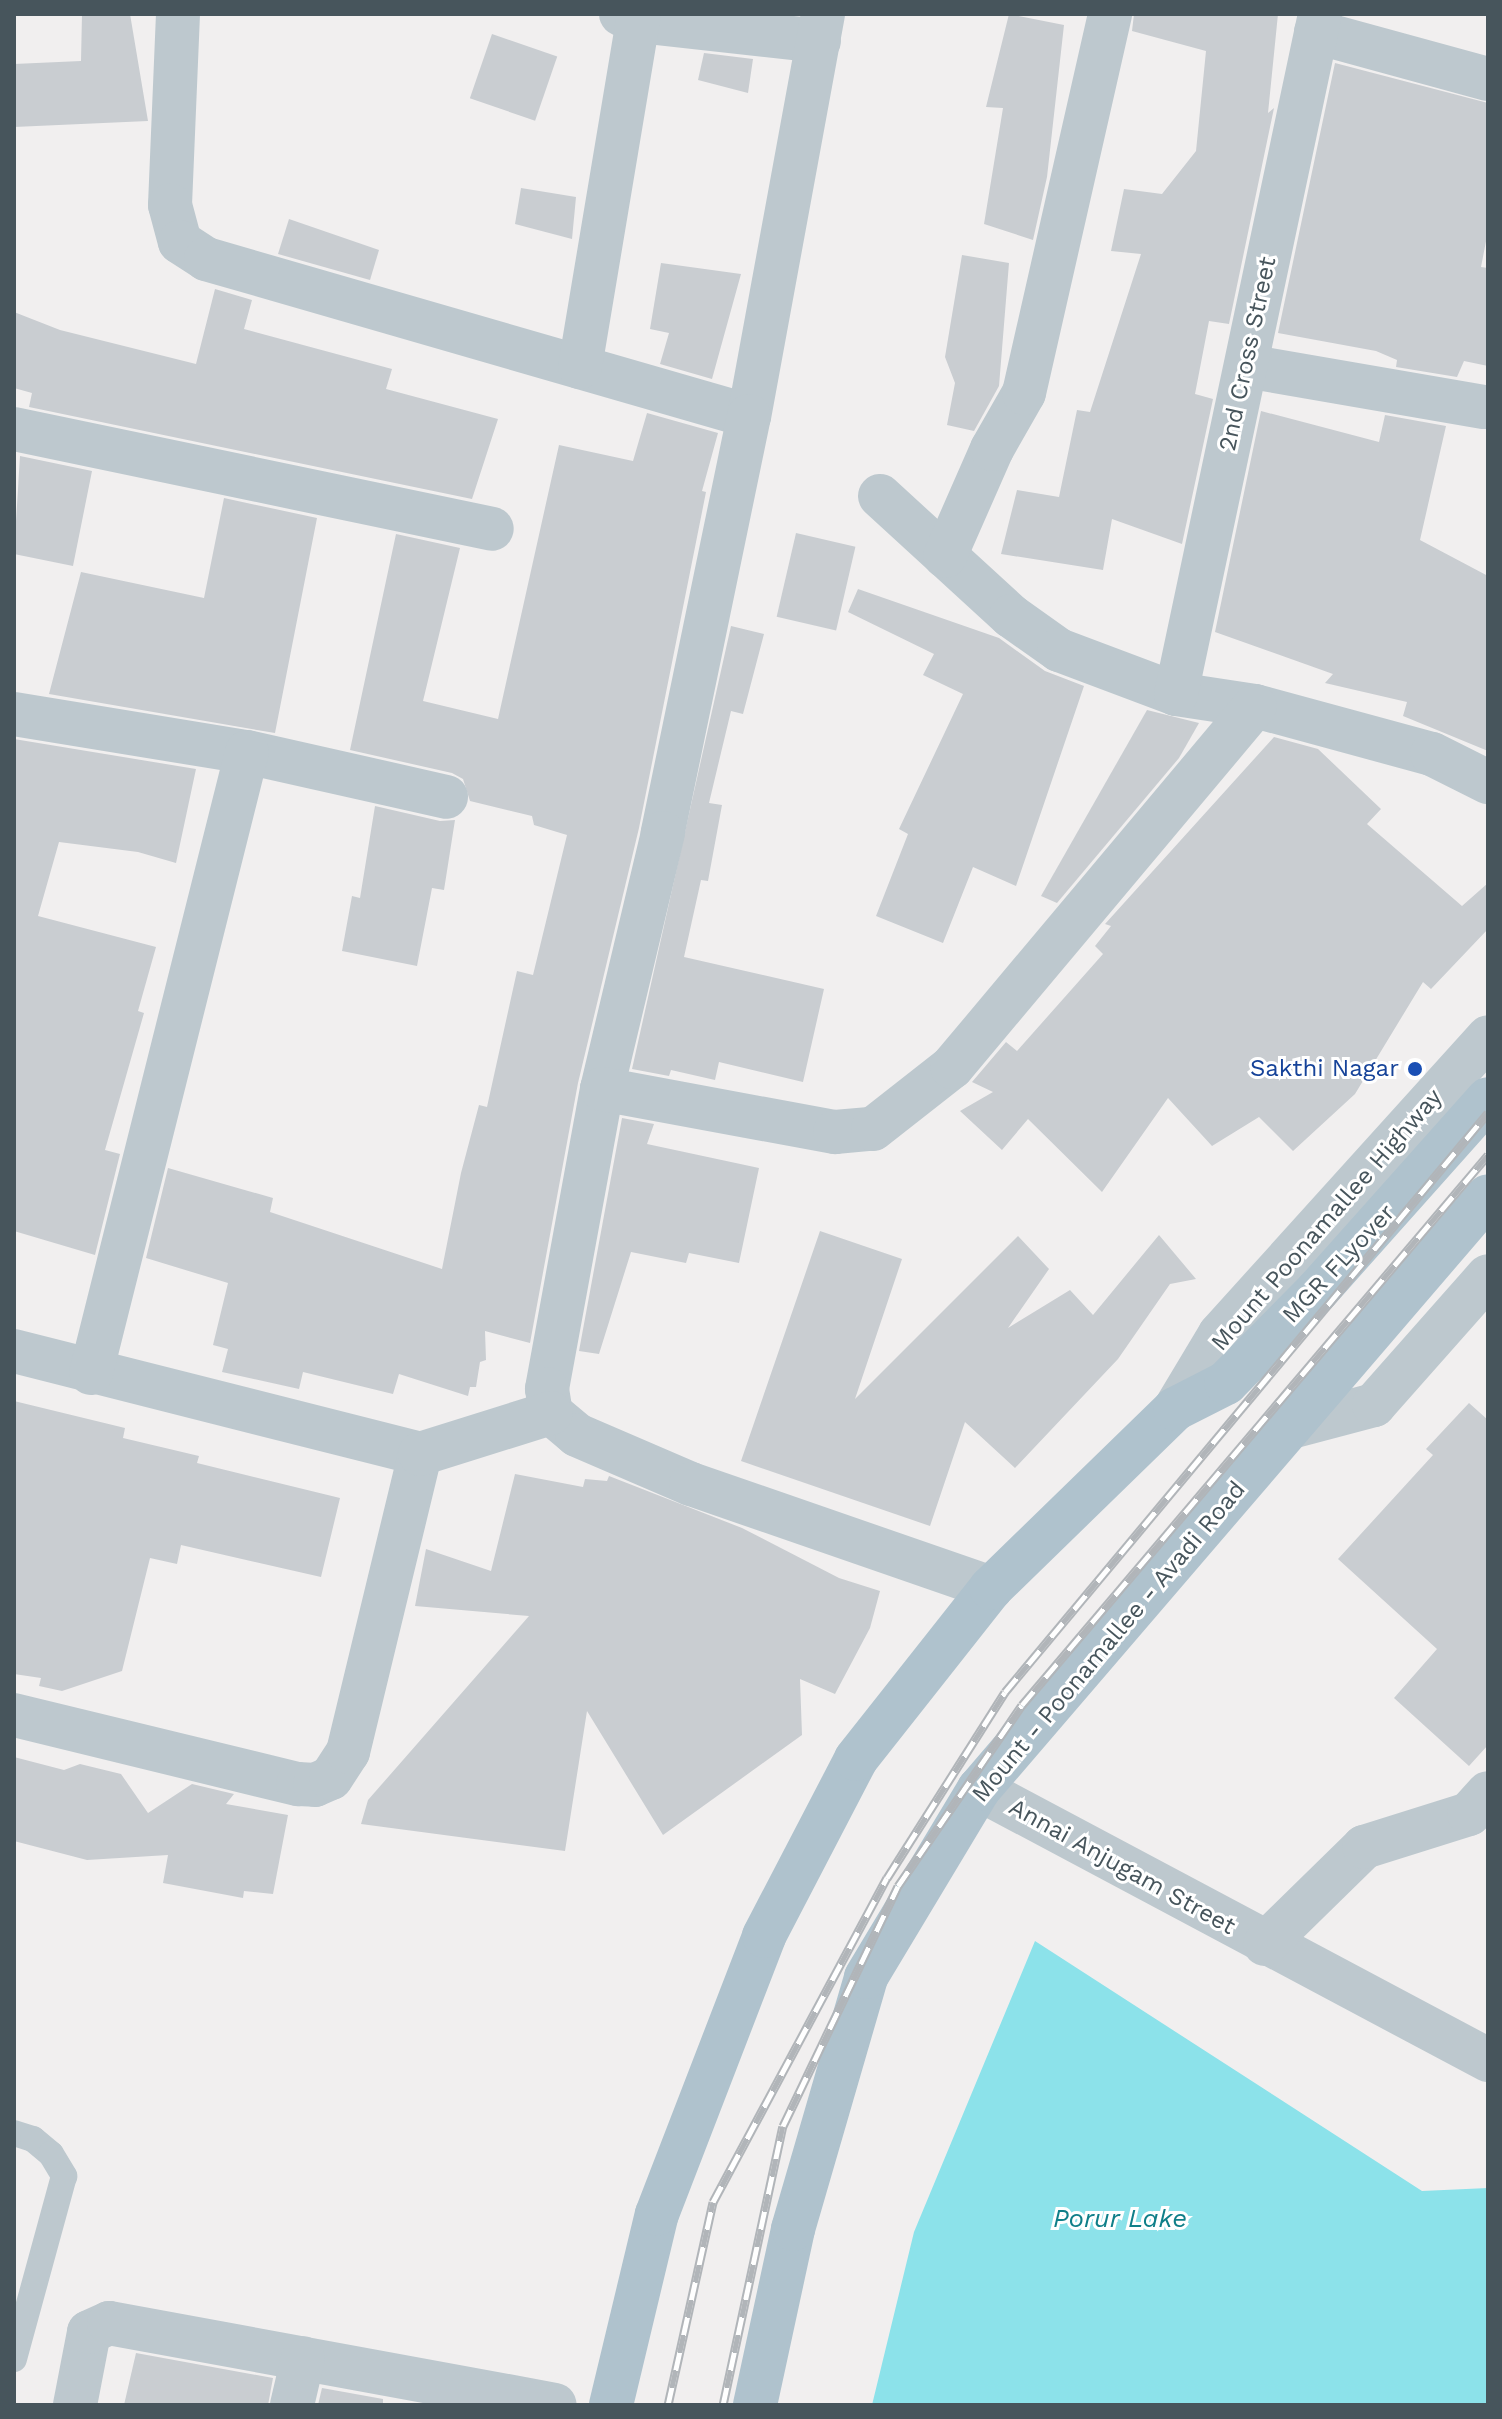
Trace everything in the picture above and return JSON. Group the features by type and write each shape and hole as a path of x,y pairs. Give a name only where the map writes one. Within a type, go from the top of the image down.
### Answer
{"main road":[{"name":"MGR FLyover","path":"1175,1409 1226,1383 1317,1291 1488,1099"},
{"path":"1291,1427 1488,1196"},
{"path":"611,2405 657,2214 764,1936 856,1759 991,1588 1175,1409"},
{"name":"Mount - Poonamallee - Avadi Road","path":"755,2405 793,2229 866,1977 979,1789 1291,1427"}],"street":[{"path":"178,14 170,205 180,242 206,259 749,416"},
{"path":"945,556 992,449 1024,393 1110,14"},
{"path":"580,367 633,16 821,28 749,416 663,833 602,1089 547,1389 551,1413 577,1435 691,1484 991,1588"},
{"path":"1318,23 1488,79"},
{"name":"2nd Cross Street","path":"1176,694 1318,23"},
{"path":"1246,366 1483,407"},
{"path":"14,429 492,529"},
{"path":"880,496 1011,616 1059,650 1176,694 1255,706 1432,754 1488,782"},
{"path":"602,1089 835,1132 873,1129 952,1067 1255,706"},
{"path":"14,714 247,752 446,797"},
{"path":"91,1373 247,752"},
{"name":"Mount Poonamallee Highway","path":"1175,1409 1220,1334 1488,1037"},
{"path":"1291,1427 1374,1405 1488,1276"},
{"path":"14,1351 420,1454 551,1413"},
{"path":"14,1715 298,1784 315,1785 331,1778 348,1752 420,1454"},
{"name":"Annai Anjugam Street","path":"979,1789 1265,1944 1488,2060"},
{"path":"1265,1944 1364,1847 1469,1814 1488,1793"},
{"path":"75,2405 89,2332 109,2323 555,2405"},
{"path":"292,2405 303,2358"}],"lane":[{"path":"14,2133 33,2139 51,2154 64,2176 14,2359"}],"water":[{"name":"Porur Lake","path":"1035,1941 1422,2191 1488,2188 1488,2405 872,2405 914,2232"}],"building":[{"path":"82,14 130,14 148,121 14,127 14,64 81,61"},
{"path":"1009,14 1064,25 1047,177 1033,240 984,224 1003,108 986,107"},
{"path":"1134,14 1278,14 1268,113 1274,108 1229,324 1209,321 1195,394 1213,399 1182,544 1112,519 1103,570 1001,554 1017,490 1059,497 1077,410 1090,412 1141,254 1111,251 1124,189 1162,194 1196,151 1206,51 1132,31"},
{"path":"492,34 557,56 535,121 470,98"},
{"path":"704,53 753,59 748,93 698,80"},
{"path":"1335,63 1488,103 1488,231 1481,267 1488,268 1488,366 1464,361 1457,377 1396,367 1397,360 1376,351 1278,333"},
{"path":"521,188 576,197 572,239 515,224"},
{"path":"289,219 379,250 370,280 278,254"},
{"path":"962,255 1009,263 999,386 974,431 947,425 955,383 945,357"},
{"path":"661,263 741,274 712,379 660,364 669,333 650,329"},
{"path":"215,289 252,300 244,329 392,369 386,389 498,419 472,499 29,407 32,393 14,388 14,312 60,330 196,364"},
{"path":"1261,411 1379,442 1385,415 1446,426 1420,540 1488,576 1488,751 1403,716 1407,702 1325,683 1333,674 1215,632"},
{"path":"647,413 718,433 702,491 706,492 639,828 578,1083 530,1343 485,1331 486,1360 480,1362 476,1387 470,1387 468,1396 399,1374 393,1394 303,1372 299,1389 222,1372 228,1349 213,1345 228,1283 146,1258 168,1168 273,1198 270,1212 442,1269 461,1173 479,1105 487,1107 517,971 533,975 567,835 534,825 532,816 470,801 463,779 452,773 350,750 396,534 460,548 423,701 498,719 559,445 633,461"},
{"path":"20,456 92,471 73,566 14,554"},
{"path":"224,498 317,518 275,733 49,694 81,572 204,598"},
{"path":"796,533 855,547 836,631 777,617"},
{"path":"858,589 999,638 1045,671 1084,686 1016,886 973,867 943,943 876,916 908,834 899,829 963,694 923,675 934,654 848,612"},
{"path":"731,626 764,634 743,714 731,711 709,803 722,805 708,881 701,880 684,957 824,989 803,1082 719,1062 715,1080 671,1070 669,1076 632,1069"},
{"path":"1147,710 1199,723 1179,758 1057,903 1041,896"},
{"path":"1274,737 1318,749 1381,809 1367,824 1462,906 1488,883 1488,929 1431,989 1423,982 1355,1094 1293,1151 1259,1117 1212,1146 1168,1098 1102,1192 1028,1119 1002,1150 960,1111 993,1092 972,1082 1006,1042 1017,1051 1103,954 1095,946 1111,926 1105,924"},
{"path":"14,739 196,769 176,863 138,852 59,842 38,916 156,947 138,1011 144,1013 105,1150 120,1154 95,1255 14,1231"},
{"path":"375,806 440,821 455,820 444,890 432,888 417,966 342,951 352,896 360,898"},
{"path":"622,1118 654,1124 647,1144 759,1168 739,1263 689,1253 686,1263 631,1252 599,1354 579,1351"},
{"path":"820,1231 902,1259 855,1399 1018,1236 1049,1269 1008,1328 1070,1290 1093,1315 1159,1235 1196,1279 1170,1284 1118,1359 1015,1468 965,1422 930,1526 741,1461"},
{"path":"14,1401 125,1428 123,1438 199,1456 197,1463 340,1498 321,1577 181,1545 177,1564 150,1558 122,1671 62,1691 39,1686 41,1678 14,1674"},
{"path":"1469,1403 1488,1420 1488,1745 1469,1766 1394,1698 1437,1649 1338,1559 1433,1455 1426,1449"},
{"path":"515,1474 583,1487 585,1479 607,1481 609,1476 742,1528 839,1578 880,1591 870,1628 835,1694 800,1679 802,1735 663,1835 587,1711 565,1851 361,1824 368,1800 529,1616 415,1606 426,1549 491,1571"},
{"path":"14,1757 64,1770 80,1764 121,1774 148,1813 192,1784 234,1794 226,1804 288,1815 273,1894 244,1891 243,1898 163,1883 168,1855 87,1860 14,1841"},
{"path":"136,2353 273,2378 268,2405 124,2405"},
{"path":"322,2388 383,2399 383,2405 318,2405"}],"railway":[{"path":"668,2405 713,2202 887,1878 1005,1692 1488,1113"},
{"path":"723,2405 783,2126 898,1886 1022,1705 1488,1155"}],"place":[{"name":"Sakthi Nagar","path":"1415,1069"}]}
